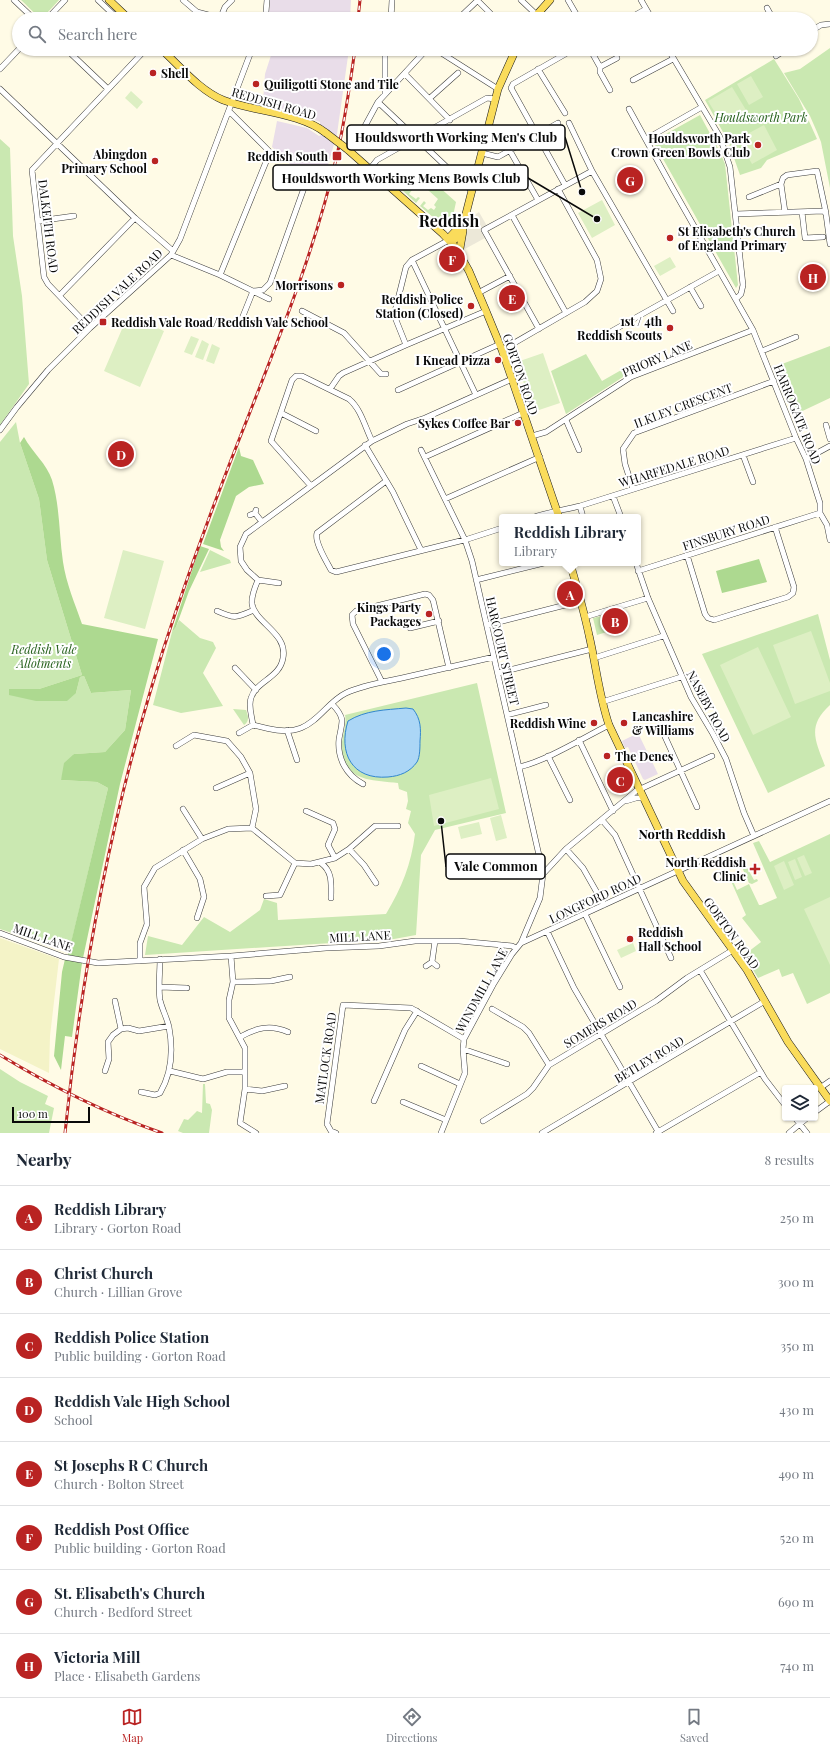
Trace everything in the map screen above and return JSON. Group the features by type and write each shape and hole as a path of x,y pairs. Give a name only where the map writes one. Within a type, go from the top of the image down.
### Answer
{"main road":[{"path":"109,0 122,12"},
{"path":"541,12 550,0"},
{"name":"REDDISH ROAD","path":"169,56 211,93 232,103 310,123 324,131 347,149 450,240"},
{"path":"450,240 461,233 495,99 513,56"},
{"path":"459,254 464,221"},
{"name":"GORTON ROAD","path":"450,240 459,254 478,293 501,347 540,457 558,514"},
{"name":"GORTON ROAD","path":"571,566 585,617 602,702 609,725 678,872 696,902 733,950 765,1001 788,1042 830,1101"}],"street":[{"path":"14,0 27,12"},
{"path":"54,12 65,0"},
{"path":"98,0 111,12"},
{"path":"183,0 197,12"},
{"path":"224,12 232,0"},
{"path":"266,12 267,0"},
{"path":"392,0 393,12"},
{"path":"465,12 477,0 489,12"},
{"path":"521,0 532,12"},
{"path":"568,0 574,12"},
{"path":"641,0 648,12"},
{"path":"767,8 769,12"},
{"path":"641,12 646,9"},
{"path":"818,27 830,24"},
{"path":"0,69 12,56"},
{"path":"73,56 108,89"},
{"name":"DALKEITH ROAD","path":"90,328 44,278 32,170 138,56"},
{"name":"REDDISH VALE ROAD","path":"0,430 48,370 90,328 172,253 180,239 249,56"},
{"path":"385,56 385,94"},
{"path":"359,137 378,102 422,56"},
{"path":"446,56 498,89"},
{"path":"561,56 513,84 511,88 565,185"},
{"path":"594,56 600,67 600,72 610,90"},
{"path":"672,56 720,137 730,167 743,285 741,294 736,299"},
{"path":"600,67 617,58"},
{"path":"633,80 673,59"},
{"path":"538,69 565,113"},
{"path":"430,98 458,73"},
{"path":"405,74 450,120"},
{"path":"0,89 172,253 270,299"},
{"path":"369,170 377,160 416,138 487,98 495,99"},
{"path":"378,102 472,191"},
{"path":"646,139 702,107"},
{"name":"HARROGATE ROAD","path":"629,109 753,330 796,438 806,459 820,503 820,513 826,525 830,540"},
{"path":"220,275 270,152 229,111"},
{"path":"482,153 498,157 558,123"},
{"path":"569,123 592,171 674,311"},
{"path":"510,151 538,200"},
{"path":"539,329 484,230 592,171"},
{"path":"785,212 781,184 783,178 787,175 817,171 826,214 830,244"},
{"path":"749,197 781,184"},
{"path":"253,291 263,290 270,283 277,261 289,234 304,188"},
{"path":"398,390 461,362 501,347 539,329 594,295 599,287 600,275 597,260 558,189"},
{"path":"736,214 824,211 826,214"},
{"path":"802,212 805,238 823,237"},
{"path":"512,215 566,313"},
{"path":"38,220 74,216"},
{"path":"60,295 135,218"},
{"path":"406,344 394,315 406,267 412,260 450,240"},
{"path":"412,260 476,395"},
{"path":"612,331 719,271"},
{"path":"478,293 510,276"},
{"path":"690,287 701,306"},
{"path":"239,326 253,291"},
{"path":"302,310 344,333 381,374 386,374"},
{"path":"330,389 339,376 344,373 406,344 486,311"},
{"name":"PRIORY LANE","path":"532,436 546,432 631,377 753,330"},
{"path":"762,351 796,338"},
{"path":"311,486 271,441 292,380 296,376 302,376 330,389 354,403 372,441"},
{"path":"279,583 258,580 247,570 241,561 240,547 246,534 372,441 407,424 426,418 512,379"},
{"name":"ILKLEY CRESCENT","path":"633,489 625,464 623,449 634,433 774,381"},
{"path":"281,413 316,431"},
{"path":"425,457 524,413"},
{"path":"566,420 579,450"},
{"path":"826,425 830,439"},
{"name":"WHARFEDALE ROAD","path":"543,514 552,511 558,514 796,438"},
{"path":"366,445 386,481 420,550"},
{"path":"806,459 830,446"},
{"name":"HARCOURT STREET","path":"421,450 464,540 476,580 541,864"},
{"path":"743,455 753,482"},
{"path":"445,499 540,457"},
{"path":"386,481 317,533 317,542 331,570 336,572 464,540 499,529"},
{"path":"614,496 620,514"},
{"path":"580,506 582,514"},
{"path":"254,513 262,522"},
{"name":"FINSBURY ROAD","path":"638,571 820,513"},
{"path":"687,556 704,614 708,618 714,620 788,597 793,593 794,587 775,528"},
{"path":"476,580 532,566"},
{"name":"NASEBY ROAD","path":"637,566 663,636 690,697 718,743 728,764 744,813 754,836"},
{"path":"253,725 251,698 256,690 281,667 284,653 276,633 254,610 252,598 258,580"},
{"path":"382,682 353,624 352,619 355,612 425,594 430,595 434,600 449,668"},
{"path":"585,617 648,598"},
{"path":"487,625 581,601"},
{"path":"217,611 229,616 239,617 254,610"},
{"path":"410,628 438,622"},
{"path":"594,658 663,636"},
{"path":"498,673 592,649"},
{"path":"239,733 253,725 271,729 287,730 301,728 307,725 339,697 348,692 382,682 494,658"},
{"path":"235,668 256,690"},
{"path":"602,702 681,676"},
{"path":"332,704 342,720 339,739 341,759 350,776 363,784"},
{"path":"507,715 546,705"},
{"path":"519,767 528,765 548,756 609,725"},
{"path":"661,728 697,807"},
{"path":"287,730 297,760"},
{"path":"176,746 194,735 227,741 241,756 250,773 256,809 252,828"},
{"path":"579,740 613,811"},
{"path":"548,756 570,800"},
{"path":"516,948 521,943 540,898 543,874 566,849 639,789 712,756"},
{"path":"216,788 250,773"},
{"path":"624,802 634,798 643,798"},
{"name":"LONGFORD ROAD","path":"521,943 830,801"},
{"path":"183,809 202,839"},
{"path":"306,811 333,823 335,829 328,845 334,858"},
{"path":"602,820 615,835 671,958"},
{"path":"140,961 140,943 147,924 144,887 155,868 202,839 228,829 252,828 295,863 311,864 334,858 349,849 375,826 398,826"},
{"path":"349,849 364,865 376,883"},
{"path":"566,849 583,868 604,905"},
{"path":"183,850 202,885 204,897 197,918"},
{"path":"321,862 326,866 331,876 331,898"},
{"path":"266,896 280,895 295,863"},
{"path":"585,914 620,987"},
{"path":"529,926 532,932 538,935"},
{"path":"547,931 574,988 658,1133 761,1072"},
{"name":"MILL LANE","path":"0,933 64,957 98,963 232,956 436,941 459,941 512,946 516,948"},
{"path":"426,966 432,962 436,941"},
{"name":"WINDMILL LANE","path":"441,1133 465,1073 463,1049 464,1039 493,985 516,948"},
{"name":"SOMERS ROAD","path":"483,1121 527,1094 549,1065 656,1002 700,970 733,950"},
{"path":"232,956 234,982 229,1000 229,1018 240,1037 244,1048 243,1072 245,1089 240,1122 256,1133"},
{"path":"141,1092 155,1095 160,1093 166,1084 170,1071 171,1052 169,1026 160,1000 160,959"},
{"path":"432,962 437,966"},
{"path":"700,970 761,1072 782,1101"},
{"path":"234,982 271,981 290,977"},
{"path":"160,988 187,988"},
{"path":"116,1001 121,1030"},
{"name":"BETLEY ROAD","path":"542,1133 765,1001"},
{"name":"MATLOCK ROAD","path":"336,1133 331,1131 327,1124 342,1005 411,1008 464,1039"},
{"path":"492,1008 526,1030 533,1038 549,1065"},
{"path":"374,1101 405,1030 417,1011"},
{"path":"105,1071 109,1059 108,1042 113,1035 128,1028 139,1031 169,1026"},
{"path":"240,1037 260,1027 270,1027 288,1032"},
{"path":"463,1049 507,1064"},
{"path":"421,1066 460,1084"},
{"path":"170,1071 203,1079 227,1072 243,1072"},
{"path":"820,1088 830,1081"},
{"path":"245,1089 262,1091 285,1086"},
{"path":"818,1110 830,1101"},
{"path":"403,1102 446,1120"},
{"path":"798,1121 807,1133"},
{"path":"789,1133 804,1121"}],"shaded area":[{"path":"270,0 351,0 350,12 269,12"},
{"path":"271,56 348,56 337,134 325,175 291,165 272,147 277,121 307,128 319,136 321,135 320,122 263,102 265,74"},
{"path":"479,212 487,226 485,238 463,250 463,242 468,228 476,223 474,220 476,214"},
{"path":"638,733 658,774 645,780 643,779 628,747 625,748 622,741"}],"green space":[{"path":"21,0 59,0 48,12 33,12"},
{"path":"830,48 830,188 821,142 817,132 810,116 784,73 800,69"},
{"name":"Houldsworth Park","path":"774,59 799,99 817,139 767,160 761,168 740,175 728,141 705,100"},
{"path":"751,76 763,97 749,105 737,84"},
{"name":"Houldsworth Park Crown Green Bowls Club","path":"732,87 746,110 722,124 708,101"},
{"path":"131,91 143,102 137,109 125,98"},
{"path":"700,115 725,164 738,285 736,288 654,143 655,140"},
{"name":"Houldsworth Park Crown Green Bowls Club","path":"764,125 777,150 752,164 738,139"},
{"path":"0,139 10,148 13,236 22,296 29,384 0,425"},
{"path":"419,169 456,202 453,216 451,215 442,225 420,206 424,201 426,203 423,206 428,210 431,208 434,210 436,207 434,205 438,199 419,182 417,185 414,182 410,187 412,190 409,194 416,199 418,197 420,198 416,203 402,190"},
{"path":"602,200 615,225 592,238 578,213"},
{"path":"670,257 676,267 660,276 654,266"},
{"path":"128,315 164,331 140,387 104,371"},
{"path":"191,336 199,339 192,355 184,352"},
{"path":"202,340 209,344 203,360 195,357"},
{"path":"212,344 220,348 214,364 206,361"},
{"path":"830,346 830,398 794,415 774,367"},
{"path":"543,353 560,403 533,412 517,362"},
{"path":"586,354 602,381 623,369 626,375 566,414 551,371"},
{"name":"Reddish Vale Allotments","path":"16,422 20,443 39,499 47,560 82,675 39,689 10,689 76,693 80,677 84,676 91,693 131,690 125,730 105,752 74,754 61,780 97,782 108,788 69,952 0,929 0,442"},
{"path":"24,437 47,469 52,480 57,500 64,570 82,624 158,639 120,784 83,958 68,955 108,788 97,782 61,780 64,763 74,754 105,752 125,730 131,690 91,693 84,676 80,677 76,693 67,701 36,701 9,695 9,689 39,689 82,675 47,560 39,499 20,443"},
{"path":"239,447 241,456 253,460 264,484 249,487 236,496 220,540 221,547 224,551 203,544"},
{"path":"200,546 209,549 189,591 176,627 172,632"},
{"path":"123,550 164,561 145,629 104,618"},
{"path":"210,550 230,560 231,563 200,572"},
{"path":"759,559 767,582 722,593 716,571"},
{"path":"818,614 830,660 830,705 818,720 815,734 818,748 825,766 768,793 702,654"},
{"path":"605,615 610,631 597,635 593,618"},
{"path":"179,620 200,638 213,642 216,648 203,673 223,706 181,713 153,705 172,632"},
{"path":"811,631 830,683 830,691 795,704 773,645"},
{"path":"758,647 791,717 753,735 720,665"},
{"path":"477,683 506,813 435,830 421,855 416,935 394,939 145,955 148,936 182,945 204,917 230,932 260,910 264,899 277,903 278,920 386,914 401,885 411,856 415,834 408,823 411,811 406,809 408,801 407,792 399,789 398,783 377,781 358,776 351,771 346,764 343,755 342,742 345,715"},
{"path":"233,709 246,710 248,720 244,725"},
{"path":"491,778 499,809 434,826 429,795"},
{"path":"501,815 507,838 496,841 490,818"},
{"path":"479,822 482,834 461,839 458,827"},
{"path":"830,834 830,993 807,1004 793,973 782,977 779,969 758,978 744,955 761,942 742,918 746,915 727,872 729,872 737,890 749,884 759,905 761,905 777,898 753,843 759,841 770,862"},
{"path":"804,855 812,873 805,876 797,858"},
{"path":"795,859 802,877 795,880 788,862"},
{"path":"784,861 794,885 784,890 774,866"},
{"path":"745,864 754,880 757,879 758,881 752,884 749,883 741,865"},
{"path":"830,897 830,965 804,909"},
{"path":"0,938 59,959 50,1036 49,1073 0,1049"},
{"path":"633,943 636,951 621,958 617,950"},
{"path":"65,959 82,963 72,1037 65,1036 61,1070 54,1056 62,972"},
{"path":"0,1069 20,1082 48,1096 45,1104 54,1108 49,1133 0,1133"},
{"path":"203,1084 205,1084 206,1103 210,1104 212,1110 209,1133 183,1133 178,1131 184,1119 188,1120 197,1111 202,1113"}],"water":[{"path":"406,708 413,709 420,724 419,755 417,762 404,773 397,776 376,777 365,774 357,769 347,754 345,744 345,733 348,721 355,717 369,713"}],"railway":[{"path":"359,12 360,0"},
{"path":"65,1133 82,1001 93,935 105,870 136,741 175,614 193,563 220,487 287,317 320,220 337,155 345,116 354,56"},
{"path":"0,1055 99,1108 162,1133"}],"place":[{"name":"Shell","path":"153,73"},
{"name":"Quiligotti Stone and Tile","path":"256,84"},
{"name":"Houldsworth Park Crown Green Bowls Club","path":"758,145"},
{"name":"Reddish South","path":"337,156"},
{"name":"Abingdon Primary School","path":"155,161"},
{"name":"St. Elisabeth's Church","path":"630,180"},
{"name":"Houldsworth Working Men's Club","path":"582,192"},
{"name":"Houldsworth Working Mens Bowls Club","path":"597,219"},
{"name":"St Elisabeth's Church of England Primary","path":"670,238"},
{"name":"Reddish Post Office","path":"452,259"},
{"name":"Victoria Mill","path":"813,277"},
{"name":"Morrisons","path":"341,285"},
{"name":"St Josephs R C Church","path":"512,298"},
{"name":"Reddish Police Station (Closed)","path":"471,306"},
{"name":"Reddish Vale Road/Reddish Vale School","path":"103,322"},
{"name":"1st / 4th Reddish Scouts","path":"670,328"},
{"name":"I Knead Pizza","path":"498,360"},
{"name":"Sykes Coffee Bar","path":"518,423"},
{"name":"Reddish Vale High School","path":"121,454"},
{"name":"Reddish Library","path":"570,594"},
{"name":"Kings Party Packages","path":"429,614"},
{"name":"Christ Church","path":"615,621"},
{"name":"Reddish Wine","path":"594,723"},
{"name":"Lancashire & Williams","path":"624,723"},
{"name":"The Denes","path":"607,756"},
{"name":"Reddish Police Station","path":"620,780"},
{"name":"Vale Common","path":"441,821"},
{"name":"North Reddish Clinic","path":"755,869"},
{"name":"Reddish Hall School","path":"630,939"}],"district":[{"name":"Reddish","path":"449,220"},
{"name":"North Reddish","path":"682,833"}]}
